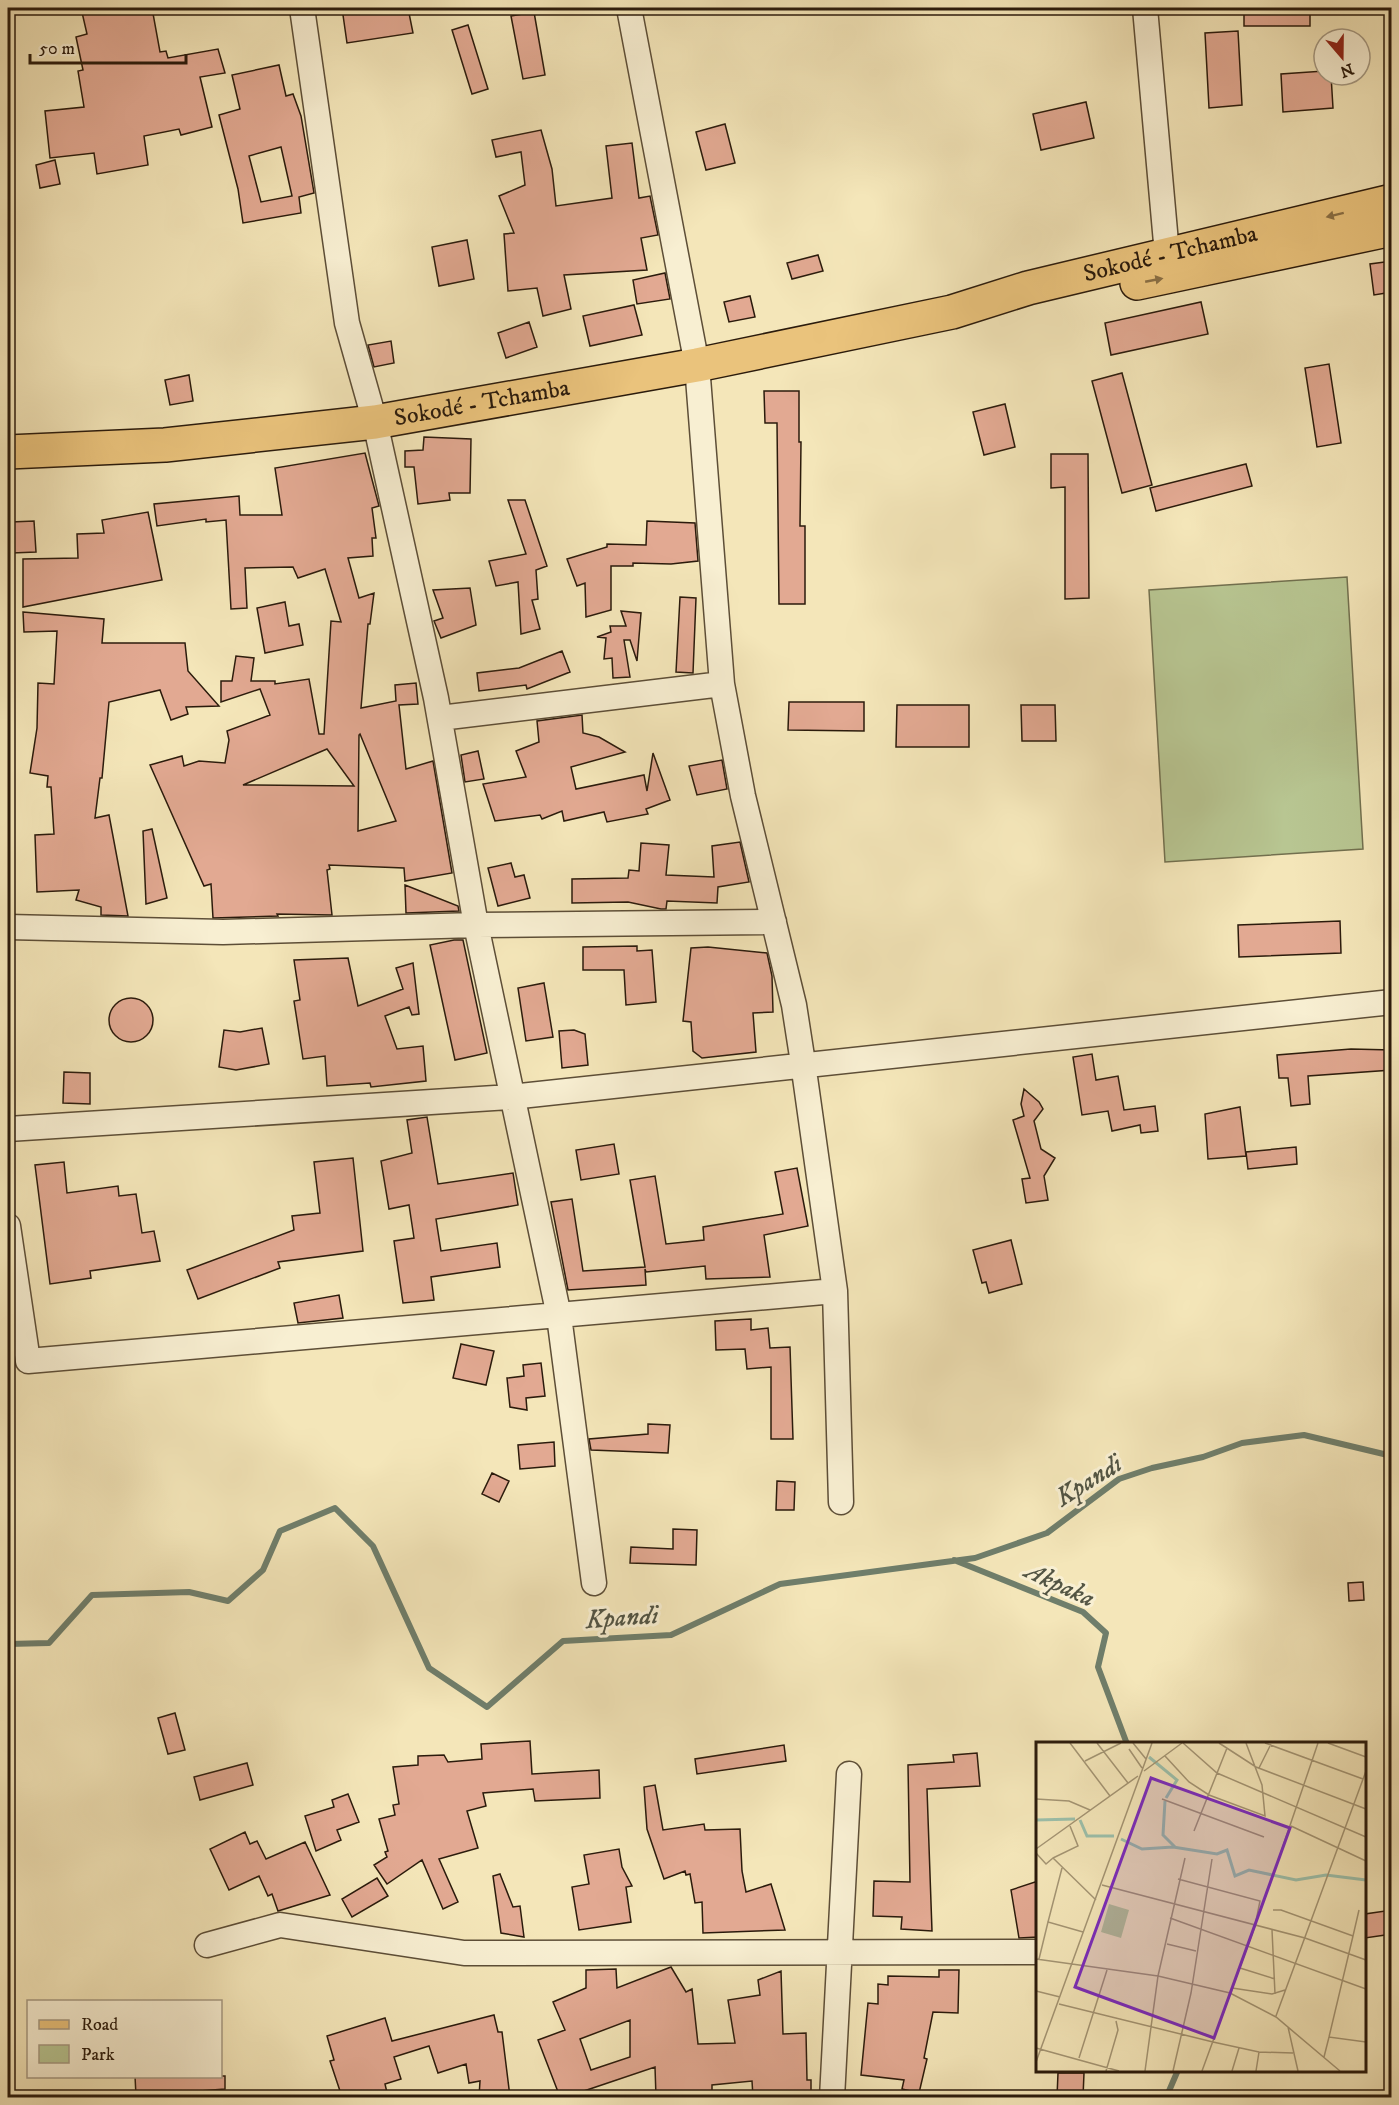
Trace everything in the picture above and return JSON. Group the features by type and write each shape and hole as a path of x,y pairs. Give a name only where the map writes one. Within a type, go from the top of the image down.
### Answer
{"main road":[{"name":"Sokodé - Tchamba","path":"952,312 1028,288 1392,201"},
{"name":"Sokodé - Tchamba","path":"8,452 165,445 375,422 697,364 952,312 1031,304 1392,230"}],"street":[{"path":"302,8 347,323 375,422 440,717 476,925 559,1316 594,1583"},
{"path":"628,8 697,364 722,684 743,796 794,1005 803,1063 835,1291 841,1502"},
{"path":"1145,8 1167,254"},
{"path":"440,717 722,684"},
{"path":"8,927 223,932 476,925 774,922"},
{"path":"8,1129 511,1096 803,1063 1392,1002"},
{"path":"8,1226 28,1361 835,1291"},
{"path":"832,2097 849,1774"},
{"path":"207,1945 280,1925 464,1953 1036,1952"}],"green space":[{"path":"1347,577 1363,849 1165,862 1149,590"}],"building":[{"path":"81,8 152,8 160,52 166,51 168,58 218,49 225,73 200,77 212,127 181,135 179,129 144,136 148,165 97,174 94,153 50,158 45,111 84,107 78,71 83,70 76,37 87,34"},
{"path":"342,8 368,8 369,14 408,8 413,33 347,43"},
{"path":"1244,8 1310,8 1310,26 1244,26"},
{"path":"534,12 545,75 523,79 511,16"},
{"path":"468,25 488,89 472,94 452,30"},
{"path":"1238,31 1242,105 1209,108 1205,33"},
{"path":"279,65 286,96 293,94 301,116 314,193 299,197 301,213 243,223 238,189 219,115 240,109 232,75","holes":["281,147 292,196 261,202 249,156"]},
{"path":"1312,72 1312,87 1332,87 1333,108 1283,112 1281,74"},
{"path":"1086,102 1094,138 1041,150 1033,114"},
{"path":"725,124 735,163 706,170 696,132"},
{"path":"541,130 552,169 556,206 612,198 606,146 632,143 639,198 650,196 658,235 641,238 647,270 564,275 571,309 543,316 537,288 508,291 504,234 514,233 499,196 525,185 521,152 496,157 492,140"},
{"path":"55,160 60,184 40,188 36,165"},
{"path":"467,240 474,279 439,286 432,247"},
{"path":"818,255 823,271 792,279 787,263"},
{"path":"1392,261 1392,292 1374,295 1370,264"},
{"path":"665,273 670,299 637,304 633,280"},
{"path":"750,296 755,317 729,322 724,302"},
{"path":"1201,302 1208,334 1111,355 1105,323"},
{"path":"634,305 642,335 590,346 583,316"},
{"path":"529,322 537,347 506,358 498,333"},
{"path":"391,341 394,363 374,367 368,345"},
{"path":"1329,364 1341,443 1317,447 1305,368"},
{"path":"1122,373 1152,485 1122,493 1092,381"},
{"path":"189,375 193,401 170,405 165,380"},
{"path":"764,391 799,391 800,526 805,526 805,604 779,604 777,423 765,423"},
{"path":"1005,404 1015,447 984,455 973,412"},
{"path":"424,437 471,439 470,493 449,493 450,500 418,504 414,467 405,467 405,451 423,450"},
{"path":"365,453 379,506 372,508 376,538 372,538 373,556 348,558 359,598 374,593 370,624 368,624 361,708 396,701 395,685 416,683 418,704 399,705 406,769 433,761 452,873 405,881 404,868 329,865 330,869 327,870 332,915 277,914 278,916 213,918 211,884 204,886 150,765 182,756 184,766 199,761 225,763 229,740 227,731 270,715 260,689 221,702 221,681 232,681 236,656 254,658 251,681 275,681 275,684 309,679 319,734 324,734 331,621 341,622 325,569 298,578 293,567 245,568 247,608 231,609 226,520 206,522 206,519 157,526 154,504 239,496 240,515 282,515 275,468","holes":["359,735 396,821 358,831","327,749 354,786 243,785"]},
{"path":"1051,454 1088,454 1089,598 1065,599 1065,487 1051,488"},
{"path":"1246,464 1252,486 1156,511 1150,488"},
{"path":"508,500 525,500 547,566 536,570 538,599 532,600 540,629 521,634 518,582 496,586 489,561 526,554"},
{"path":"148,512 162,580 23,607 23,559 78,558 77,534 104,533 102,520"},
{"path":"34,521 36,552 12,553 11,522"},
{"path":"647,521 695,523 698,561 611,566 611,610 586,617 585,583 577,586 567,559 607,547 607,544 646,545"},
{"path":"470,588 476,625 441,638 434,621 443,618 433,590"},
{"path":"680,597 696,598 693,673 676,672"},
{"path":"285,602 289,626 299,624 303,645 265,653 257,608"},
{"path":"621,611 641,613 637,661 630,640 624,640 630,677 613,678 612,658 604,659 606,638 597,637 611,632 610,626 626,626"},
{"path":"23,612 104,619 102,643 185,643 188,671 219,706 186,707 188,714 171,720 160,690 109,702 102,778 100,778 95,818 109,815 128,916 101,915 101,907 76,900 79,890 37,892 35,835 54,834 51,787 47,787 48,776 30,773 37,728 38,683 54,684 57,631 24,632"},
{"path":"562,651 570,672 527,689 526,685 479,691 477,673 519,668"},
{"path":"789,702 864,702 864,731 788,730"},
{"path":"897,705 969,705 969,747 896,747"},
{"path":"1021,705 1055,705 1056,741 1022,741"},
{"path":"582,715 583,733 599,737 625,752 571,767 576,789 644,775 647,791 653,753 670,800 646,809 648,814 607,822 604,812 564,821 562,811 542,819 540,815 495,821 483,784 526,777 516,751 539,742 537,721"},
{"path":"478,751 484,779 465,782 461,755"},
{"path":"722,760 727,789 697,795 689,766"},
{"path":"152,829 167,898 146,904 143,831"},
{"path":"740,842 749,882 718,887 717,903 667,901 666,909 661,909 628,902 572,903 572,879 628,878 629,870 639,871 641,843 669,845 666,875 714,877 712,846"},
{"path":"511,863 515,877 524,875 530,898 498,906 488,868"},
{"path":"405,885 458,906 459,911 406,913"},
{"path":"1340,921 1341,953 1239,957 1238,925"},
{"path":"463,940 487,1053 455,1060 430,945"},
{"path":"637,946 637,951 652,950 656,1002 626,1005 624,970 583,970 583,947"},
{"path":"708,947 767,953 772,976 773,1012 753,1013 756,1052 702,1058 693,1051 691,1022 683,1021 691,948"},
{"path":"348,958 358,1006 403,989 396,968 413,963 419,1014 412,1015 409,1007 385,1016 397,1049 423,1046 426,1081 371,1087 370,1083 327,1086 325,1056 303,1059 294,1001 300,1000 294,960"},
{"path":"544,983 553,1037 526,1041 518,988"},
{"path":"131,998 146,1005 153,1020 146,1035 131,1042 116,1035 109,1020 116,1005"},
{"path":"262,1028 269,1064 236,1070 219,1067 224,1030 240,1032"},
{"path":"574,1030 585,1034 588,1065 562,1068 559,1031"},
{"path":"1351,1049 1392,1050 1392,1070 1308,1076 1310,1104 1291,1106 1288,1078 1279,1078 1277,1055"},
{"path":"1092,1054 1096,1080 1118,1076 1124,1110 1155,1106 1158,1131 1141,1133 1140,1125 1112,1131 1108,1111 1082,1115 1073,1057"},
{"path":"64,1072 90,1073 90,1104 63,1103"},
{"path":"1024,1089 1039,1102 1043,1109 1034,1121 1041,1149 1055,1158 1044,1176 1048,1200 1026,1203 1022,1179 1030,1178 1013,1120 1024,1116 1021,1104"},
{"path":"1240,1107 1246,1156 1208,1159 1205,1114"},
{"path":"427,1117 438,1184 513,1173 518,1205 436,1219 441,1251 497,1243 500,1267 431,1277 434,1300 403,1303 394,1241 414,1238 409,1205 389,1209 381,1161 412,1153 407,1120"},
{"path":"614,1144 619,1174 581,1180 576,1150"},
{"path":"1296,1147 1297,1164 1248,1169 1246,1152"},
{"path":"353,1158 363,1251 278,1262 280,1268 198,1299 187,1270 294,1230 292,1216 320,1213 314,1162"},
{"path":"64,1162 67,1193 118,1186 119,1196 136,1194 142,1233 154,1231 160,1261 90,1271 91,1278 50,1284 35,1165"},
{"path":"797,1168 808,1226 764,1235 770,1277 706,1279 705,1266 646,1272 645,1269 646,1285 568,1290 551,1202 572,1199 583,1271 645,1267 630,1180 655,1176 666,1244 704,1240 703,1227 783,1214 775,1172"},
{"path":"1011,1240 1022,1284 989,1293 986,1282 982,1283 973,1250"},
{"path":"339,1295 343,1318 298,1323 294,1303"},
{"path":"751,1319 751,1330 768,1328 770,1348 790,1347 793,1439 771,1439 771,1367 747,1369 745,1349 716,1350 715,1321"},
{"path":"461,1344 494,1351 486,1385 453,1378"},
{"path":"541,1363 545,1396 526,1398 527,1410 510,1407 507,1378 524,1376 523,1365"},
{"path":"648,1424 670,1425 668,1453 591,1450 589,1439 648,1434"},
{"path":"554,1442 555,1466 520,1469 518,1445"},
{"path":"492,1473 509,1481 499,1502 482,1494"},
{"path":"777,1481 795,1482 794,1510 776,1510"},
{"path":"673,1529 697,1530 696,1565 630,1563 631,1547 673,1549"},
{"path":"1363,1582 1364,1600 1349,1601 1348,1583"},
{"path":"175,1713 185,1750 168,1754 158,1718"},
{"path":"530,1741 532,1774 599,1770 600,1798 535,1801 533,1789 483,1793 486,1806 467,1811 478,1848 439,1859 458,1902 443,1909 422,1860 387,1884 374,1865 387,1857 385,1852 388,1851 379,1819 395,1815 393,1805 399,1804 393,1767 418,1765 418,1756 444,1755 448,1762 482,1759 481,1744"},
{"path":"784,1745 786,1761 697,1774 695,1759"},
{"path":"977,1753 980,1786 927,1789 932,1931 901,1929 902,1917 873,1916 874,1881 910,1882 908,1765 954,1762 953,1755"},
{"path":"247,1763 253,1785 200,1800 194,1777"},
{"path":"655,1785 663,1830 704,1824 705,1830 740,1829 742,1871 746,1892 771,1884 785,1930 703,1933 702,1902 695,1903 690,1874 686,1875 685,1871 664,1879 647,1829 644,1787"},
{"path":"348,1794 359,1822 337,1830 341,1840 316,1851 305,1816 334,1807 332,1800"},
{"path":"245,1832 250,1844 257,1841 266,1859 305,1842 330,1895 278,1911 272,1894 268,1896 259,1876 229,1890 210,1849"},
{"path":"619,1849 622,1867 632,1886 626,1887 631,1922 579,1930 572,1887 589,1884 584,1855"},
{"path":"500,1874 513,1907 520,1906 524,1937 501,1933 493,1876"},
{"path":"377,1878 388,1896 352,1917 342,1899"},
{"path":"1036,1882 1036,1937 1019,1938 1011,1890"},
{"path":"1392,1910 1392,1934 1366,1938 1366,1914"},
{"path":"671,1967 686,1992 692,1989 698,2044 735,2043 728,2000 760,1995 758,1980 781,1971 783,2034 806,2033 807,2080 811,2080 811,2097 753,2097 752,2081 712,2085 712,2097 656,2097 655,2067 581,2092 584,2097 560,2097 538,2040 565,2030 553,2002 586,1988 586,1970 616,1969 617,1988","holes":["630,2020 630,2057 591,2070 580,2039"]},
{"path":"939,1970 959,1970 958,2013 933,2012 924,2058 927,2059 919,2093 902,2089 904,2080 861,2075 868,2003 878,2004 878,1984 888,1985 888,1976 939,1977"},
{"path":"494,2015 498,2032 502,2032 510,2097 479,2097 480,2081 469,2083 466,2064 438,2073 429,2046 394,2057 401,2079 385,2084 388,2097 342,2097 330,2061 334,2060 327,2036 385,2018 392,2041"},
{"path":"1058,2073 1084,2073 1083,2097 1057,2097"},
{"path":"225,2076 225,2089 136,2096 135,2078 222,2078"}],"waterway":[{"name":"Kpandi","path":"8,1644 49,1643 92,1595 189,1592 228,1601 263,1570 280,1531 335,1508 373,1546 429,1668 487,1707 563,1641 671,1635 780,1584 975,1558 1047,1533 1119,1479 1152,1468 1203,1457 1242,1443 1304,1435 1392,1456"},
{"name":"Akpaka","path":"954,1560 1083,1612 1106,1633 1098,1667 1126,1742"},
{"name":"Akpaka","path":"1166,2098 1177,2072"}]}
